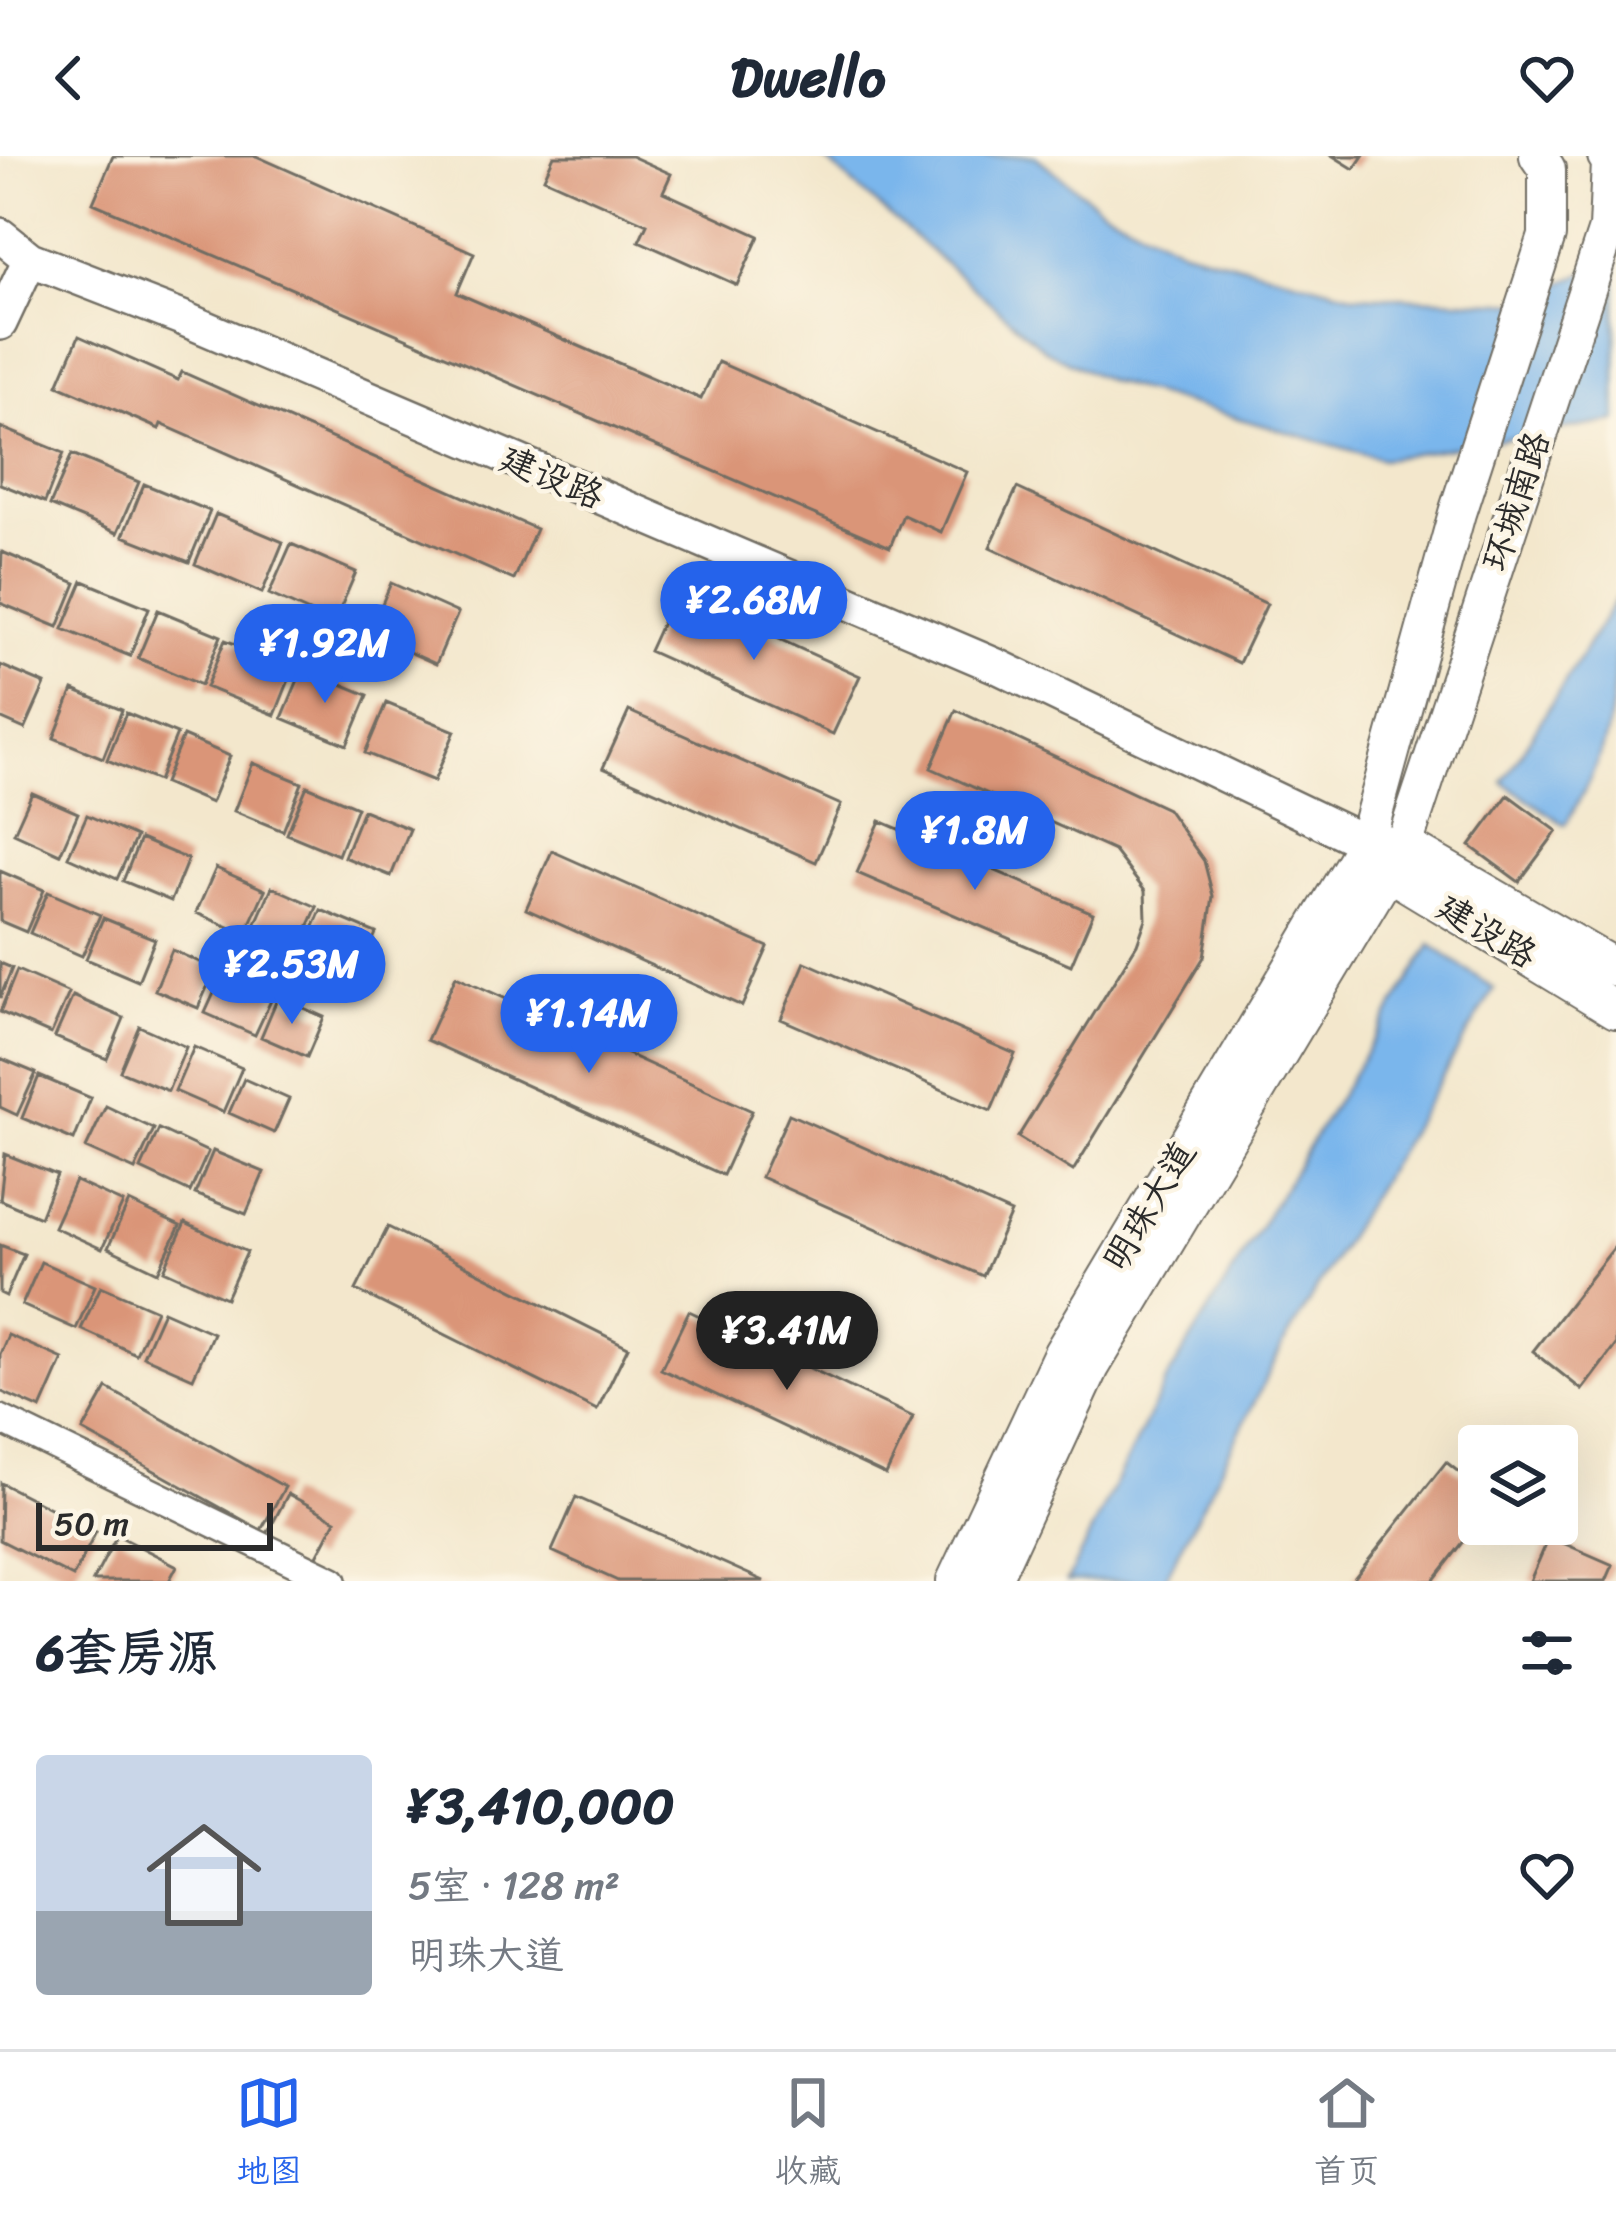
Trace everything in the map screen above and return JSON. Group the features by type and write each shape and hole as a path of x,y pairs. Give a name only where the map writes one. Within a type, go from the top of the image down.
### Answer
{"main road":[{"name":"环城南路","path":"1366,843 1457,513 1547,236 1547,169 1538,156"},
{"name":"环城南路","path":"1397,859 1607,229 1610,162 1606,156"},
{"name":"建设路","path":"1366,843 1616,968"},
{"name":"明珠大道","path":"955,1581 1062,1353 1366,843"},
{"name":"建设路","path":"1397,859 1616,1010"},
{"name":"明珠大道","path":"992,1581 1091,1367 1397,859"}],"street":[{"name":"建设路","path":"0,235 30,259 182,318 999,667 1366,843"},
{"path":"0,323 30,259"},
{"path":"0,1419 333,1581"}],"water":[{"path":"821,156 1035,156 1101,208 1183,249 1355,295 1518,303 1616,259 1616,421 1382,459 1108,381 1045,350"},
{"path":"1616,599 1610,717 1594,768 1565,825 1503,782"},
{"path":"1431,945 1494,989 1282,1347 1164,1581 1067,1581 1165,1383"}],"building":[{"path":"113,156 256,156 474,253 457,293 701,399 718,362 967,472 941,532 903,515 890,547 93,203"},
{"path":"554,156 631,156 671,174 663,192 759,236 737,285 639,241 647,224 544,178"},
{"path":"1333,156 1363,156 1354,169"},
{"path":"79,336 178,380 182,372 536,529 514,580 161,424 159,429 58,385"},
{"path":"0,427 64,453 45,502 0,484"},
{"path":"72,454 139,482 117,533 50,505"},
{"path":"144,484 210,511 189,562 123,536"},
{"path":"1017,488 1267,604 1239,663 990,547"},
{"path":"216,514 283,542 262,593 195,564"},
{"path":"291,544 356,572 334,623 269,594"},
{"path":"2,552 76,583 58,627 0,603"},
{"path":"83,581 149,608 130,656 63,629"},
{"path":"391,583 458,613 436,664 369,634"},
{"path":"676,592 860,676 833,734 649,651"},
{"path":"158,610 221,636 201,685 138,658"},
{"path":"225,640 294,667 275,715 206,687"},
{"path":"0,665 45,684 25,729 0,718"},
{"path":"303,668 368,695 347,745 282,718"},
{"path":"73,690 122,710 103,758 54,738"},
{"path":"386,703 455,731 434,781 365,753"},
{"path":"956,710 1167,809 1204,861 1213,896 1204,957 1073,1171 1018,1137 1137,944 1146,919 1145,891 1114,851 931,768"},
{"path":"629,711 841,805 816,862 603,768"},
{"path":"126,713 177,734 158,781 107,760"},
{"path":"183,736 230,756 211,803 164,783"},
{"path":"253,763 302,783 283,831 234,811"},
{"path":"307,786 357,807 338,855 287,834"},
{"path":"32,793 78,813 60,854 14,833"},
{"path":"1508,795 1557,831 1519,882 1470,846"},
{"path":"363,810 410,829 391,876 344,857"},
{"path":"87,815 136,837 117,879 68,857"},
{"path":"880,821 1093,913 1071,965 857,873"},
{"path":"140,839 188,859 171,901 123,881"},
{"path":"552,851 768,947 742,1006 526,909"},
{"path":"216,868 265,890 245,934 196,913"},
{"path":"0,871 44,890 26,932 0,921"},
{"path":"272,887 317,907 296,954 251,934"},
{"path":"48,892 100,915 82,956 30,933"},
{"path":"321,910 376,933 356,980 301,957"},
{"path":"103,918 155,939 138,981 86,959"},
{"path":"172,950 215,969 198,1008 155,990"},
{"path":"805,962 1015,1054 991,1111 781,1019"},
{"path":"0,963 12,968 0,998"},
{"path":"17,970 69,993 51,1034 0,1012"},
{"path":"224,971 274,994 255,1035 205,1013"},
{"path":"456,976 752,1111 723,1175 427,1040"},
{"path":"73,996 124,1018 107,1059 55,1037"},
{"path":"278,997 324,1017 307,1057 261,1037"},
{"path":"139,1026 186,1047 168,1091 120,1071"},
{"path":"194,1047 242,1068 223,1112 175,1091"},
{"path":"0,1058 36,1073 17,1115 0,1107"},
{"path":"39,1076 91,1098 74,1140 22,1118"},
{"path":"244,1079 289,1099 274,1133 229,1113"},
{"path":"106,1106 154,1129 135,1170 86,1148"},
{"path":"789,1114 1011,1213 983,1276 761,1177"},
{"path":"159,1129 208,1152 190,1192 141,1169"},
{"path":"213,1151 264,1172 246,1214 195,1194"},
{"path":"5,1154 57,1175 40,1217 0,1200"},
{"path":"75,1181 123,1203 102,1249 54,1227"},
{"path":"129,1202 180,1226 158,1272 108,1248"},
{"path":"185,1223 247,1252 226,1298 164,1270"},
{"path":"388,1227 628,1347 597,1410 356,1290"},
{"path":"0,1245 24,1254 6,1296 0,1293"},
{"path":"1616,1245 1616,1345 1582,1390 1533,1351"},
{"path":"41,1262 95,1286 76,1329 22,1305"},
{"path":"101,1286 156,1310 136,1354 81,1329"},
{"path":"163,1311 213,1333 193,1378 143,1356"},
{"path":"689,1311 913,1417 886,1475 661,1369"},
{"path":"8,1335 63,1359 41,1409 0,1391 0,1354"},
{"path":"107,1388 285,1487 261,1530 83,1431"},
{"path":"1446,1462 1458,1471 1461,1545 1433,1581 1352,1581"},
{"path":"1,1483 96,1532 73,1577 0,1540"},
{"path":"288,1494 336,1520 315,1560 267,1534"},
{"path":"576,1497 764,1581 618,1581 552,1551"},
{"path":"117,1535 177,1566 169,1581 93,1581"},
{"path":"1546,1545 1567,1545 1613,1565 1606,1581 1530,1581"}]}
